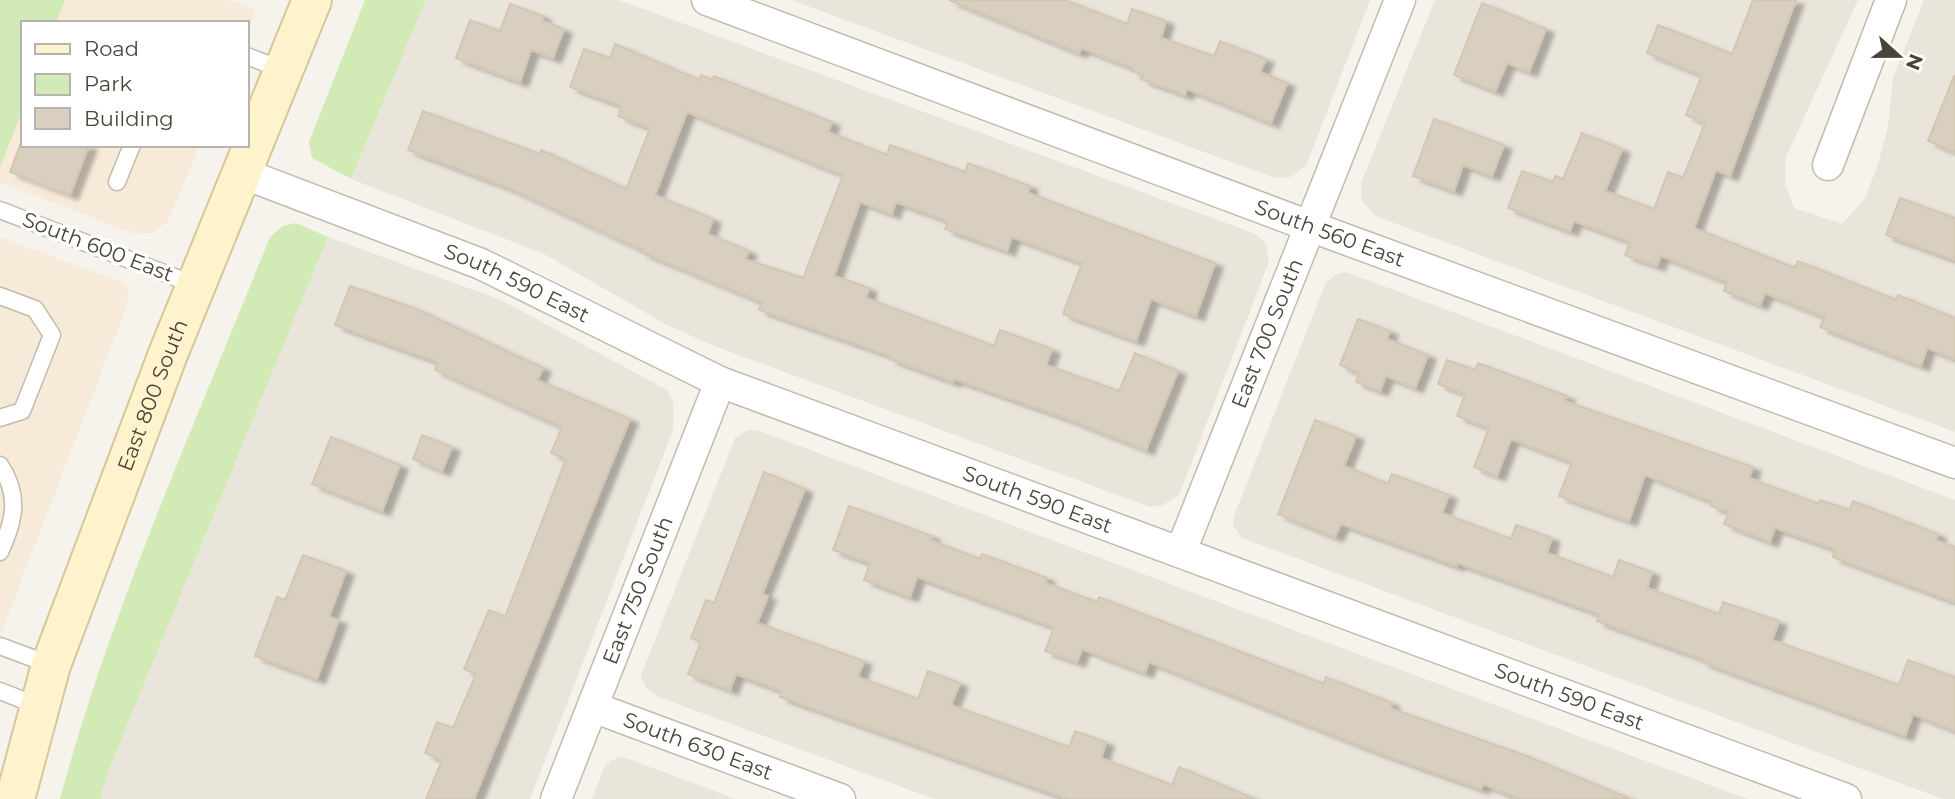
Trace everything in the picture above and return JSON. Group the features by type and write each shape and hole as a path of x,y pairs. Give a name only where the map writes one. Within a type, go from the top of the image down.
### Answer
{"main road":[{"name":"East 800 South","path":"15,799 51,665 195,285 312,0"}],"street":[{"name":"South 560 East","path":"707,0 1312,228 1955,463"},
{"name":"East 700 South","path":"1181,551 1312,228 1400,0"},
{"path":"1828,165 1891,0"},
{"name":"South 590 East","path":"242,173 481,264 720,382 1846,799"},
{"name":"East 750 South","path":"556,799 720,382"},
{"name":"South 630 East","path":"593,707 841,799"}],"lane":[{"path":"248,56 284,70"},
{"path":"117,182 131,147"},
{"name":"South 600 East","path":"0,210 195,285"},
{"path":"0,296 35,309 52,335 22,411 0,418"},
{"path":"0,465 11,481 16,506 10,532 0,552"},
{"path":"0,646 51,665"},
{"path":"0,691 38,706"}],"shaded area":[{"path":"65,0 230,0 256,10 248,30 248,21 57,21"},
{"path":"426,0 619,0 1256,234 1266,244 1269,262 1179,495 1163,505 1150,507 714,346 667,325 544,254 351,179"},
{"path":"791,0 1370,0 1306,166 1291,177 1275,178"},
{"path":"1435,0 1858,0 1786,157 1785,184 1794,208 1842,224 1865,198 1878,164 1888,127 1893,78 1924,0 1955,0 1955,432 1375,216 1362,201 1361,183"},
{"path":"21,114 21,147 199,147 168,221 152,233 135,234 0,182 0,168"},
{"path":"0,237 127,284 128,303 0,636"},
{"path":"328,237 501,300 667,390 673,401 673,430 530,799 100,799 108,772"},
{"path":"1346,272 1955,500 1955,799 1943,799 1242,538 1233,525 1234,516 1326,282 1337,274"},
{"path":"748,430 759,431 1748,799 934,799 659,697 646,688 641,675 735,438"},
{"path":"623,757 736,799 592,799 604,767 611,760"}],"green space":[{"path":"0,0 65,0 57,21 21,21 21,114 0,168"},
{"path":"365,0 426,0 351,179 312,158 309,142"},
{"path":"296,223 328,237 108,772 100,799 60,799 104,656 130,585 270,237 283,226"}],"building":[{"path":"949,0 1065,0 1127,24 1132,9 1166,21 1161,38 1214,56 1220,41 1266,59 1260,72 1287,83 1271,123 1187,89 1185,95 1141,79 1143,75 1132,71 1133,68 1081,48 1079,53"},
{"path":"1753,0 1796,0 1730,176 1716,170 1694,228 1795,268 1798,261 1896,300 1898,295 1955,318 1955,359 1927,348 1921,366 1820,327 1825,317 1765,293 1760,305 1724,291 1727,282 1661,256 1657,266 1625,255 1630,242 1574,221 1570,231 1508,208 1522,171 1553,182 1555,176 1563,179 1582,133 1622,149 1605,191 1654,209 1668,172 1683,178 1705,123 1686,115 1702,75 1647,53 1658,25 1732,54"},
{"path":"1482,3 1546,29 1529,72 1507,63 1495,91 1454,75"},
{"path":"510,4 543,16 542,21 564,29 553,58 531,50 520,82 456,58 470,20 500,31"},
{"path":"615,44 699,80 701,75 713,80 714,76 832,122 828,132 887,155 890,145 965,172 968,163 1030,186 1028,193 1215,263 1196,316 1151,299 1136,341 1063,314 1082,263 1012,237 1007,251 945,229 948,221 896,202 892,214 860,202 834,276 869,288 866,298 994,346 1000,330 1052,349 1046,365 1119,391 1135,353 1178,371 1146,450 1063,417 954,379 953,382 890,359 891,356 759,310 762,302 641,252 642,250 509,188 408,150 423,111 540,154 541,150 626,189 650,128 618,116 622,106 570,87 584,49 610,58","holes":["687,112 843,175 803,278 745,259 749,251 708,234 713,219 655,195"]},
{"path":"1955,76 1955,152 1928,141"},
{"path":"1434,119 1504,145 1492,176 1463,165 1454,191 1413,176"},
{"path":"20,145 88,147 70,195 10,172"},
{"path":"1900,198 1955,218 1955,260 1886,235"},
{"path":"350,286 414,308 543,368 537,380 630,419 474,799 426,799 442,760 425,753 437,722 453,728 476,674 464,669 489,610 505,617 566,459 551,453 562,427 435,370 438,362 335,325"},
{"path":"1358,319 1390,331 1387,339 1428,355 1415,388 1386,376 1380,391 1356,382 1359,373 1340,365"},
{"path":"1447,360 1475,370 1478,363 1567,396 1565,401 1753,467 1749,478 1819,504 1820,500 1850,510 1853,501 1938,534 1936,540 1955,547 1955,602 1833,557 1835,549 1775,528 1770,542 1724,524 1729,512 1711,506 1713,502 1645,475 1629,521 1559,496 1572,462 1511,439 1497,476 1474,467 1489,428 1457,416 1465,394 1438,384"},
{"path":"1315,420 1356,436 1344,466 1388,484 1392,474 1449,495 1442,513 1511,539 1516,525 1552,538 1547,553 1613,577 1619,560 1652,572 1647,588 1719,614 1723,602 1779,621 1772,640 1899,685 1908,660 1955,677 1955,731 1913,714 1905,736 1702,662 1703,659 1597,621 1599,614 1457,563 1456,566 1341,524 1335,537 1278,514"},
{"path":"422,435 452,447 442,471 413,459"},
{"path":"331,437 400,465 382,511 312,484"},
{"path":"764,472 805,489 762,594 768,596 757,623 864,661 858,677 918,699 928,671 960,683 951,705 1069,747 1075,731 1106,742 1101,758 1172,785 1179,767 1255,799 1068,799 780,697 782,691 736,674 730,690 688,674 701,642 691,638 706,600 714,603"},
{"path":"849,506 932,536 930,540 980,559 982,554 1047,578 1045,583 1097,602 1099,597 1324,684 1326,677 1392,703 1390,708 1524,755 1631,799 1520,799 1483,784 1481,789 1374,751 1149,662 1145,673 1082,649 1077,662 1045,651 1054,627 917,577 910,597 864,580 870,563 833,550"},
{"path":"303,555 346,571 329,617 339,620 317,679 255,656 277,597 285,600"}]}
